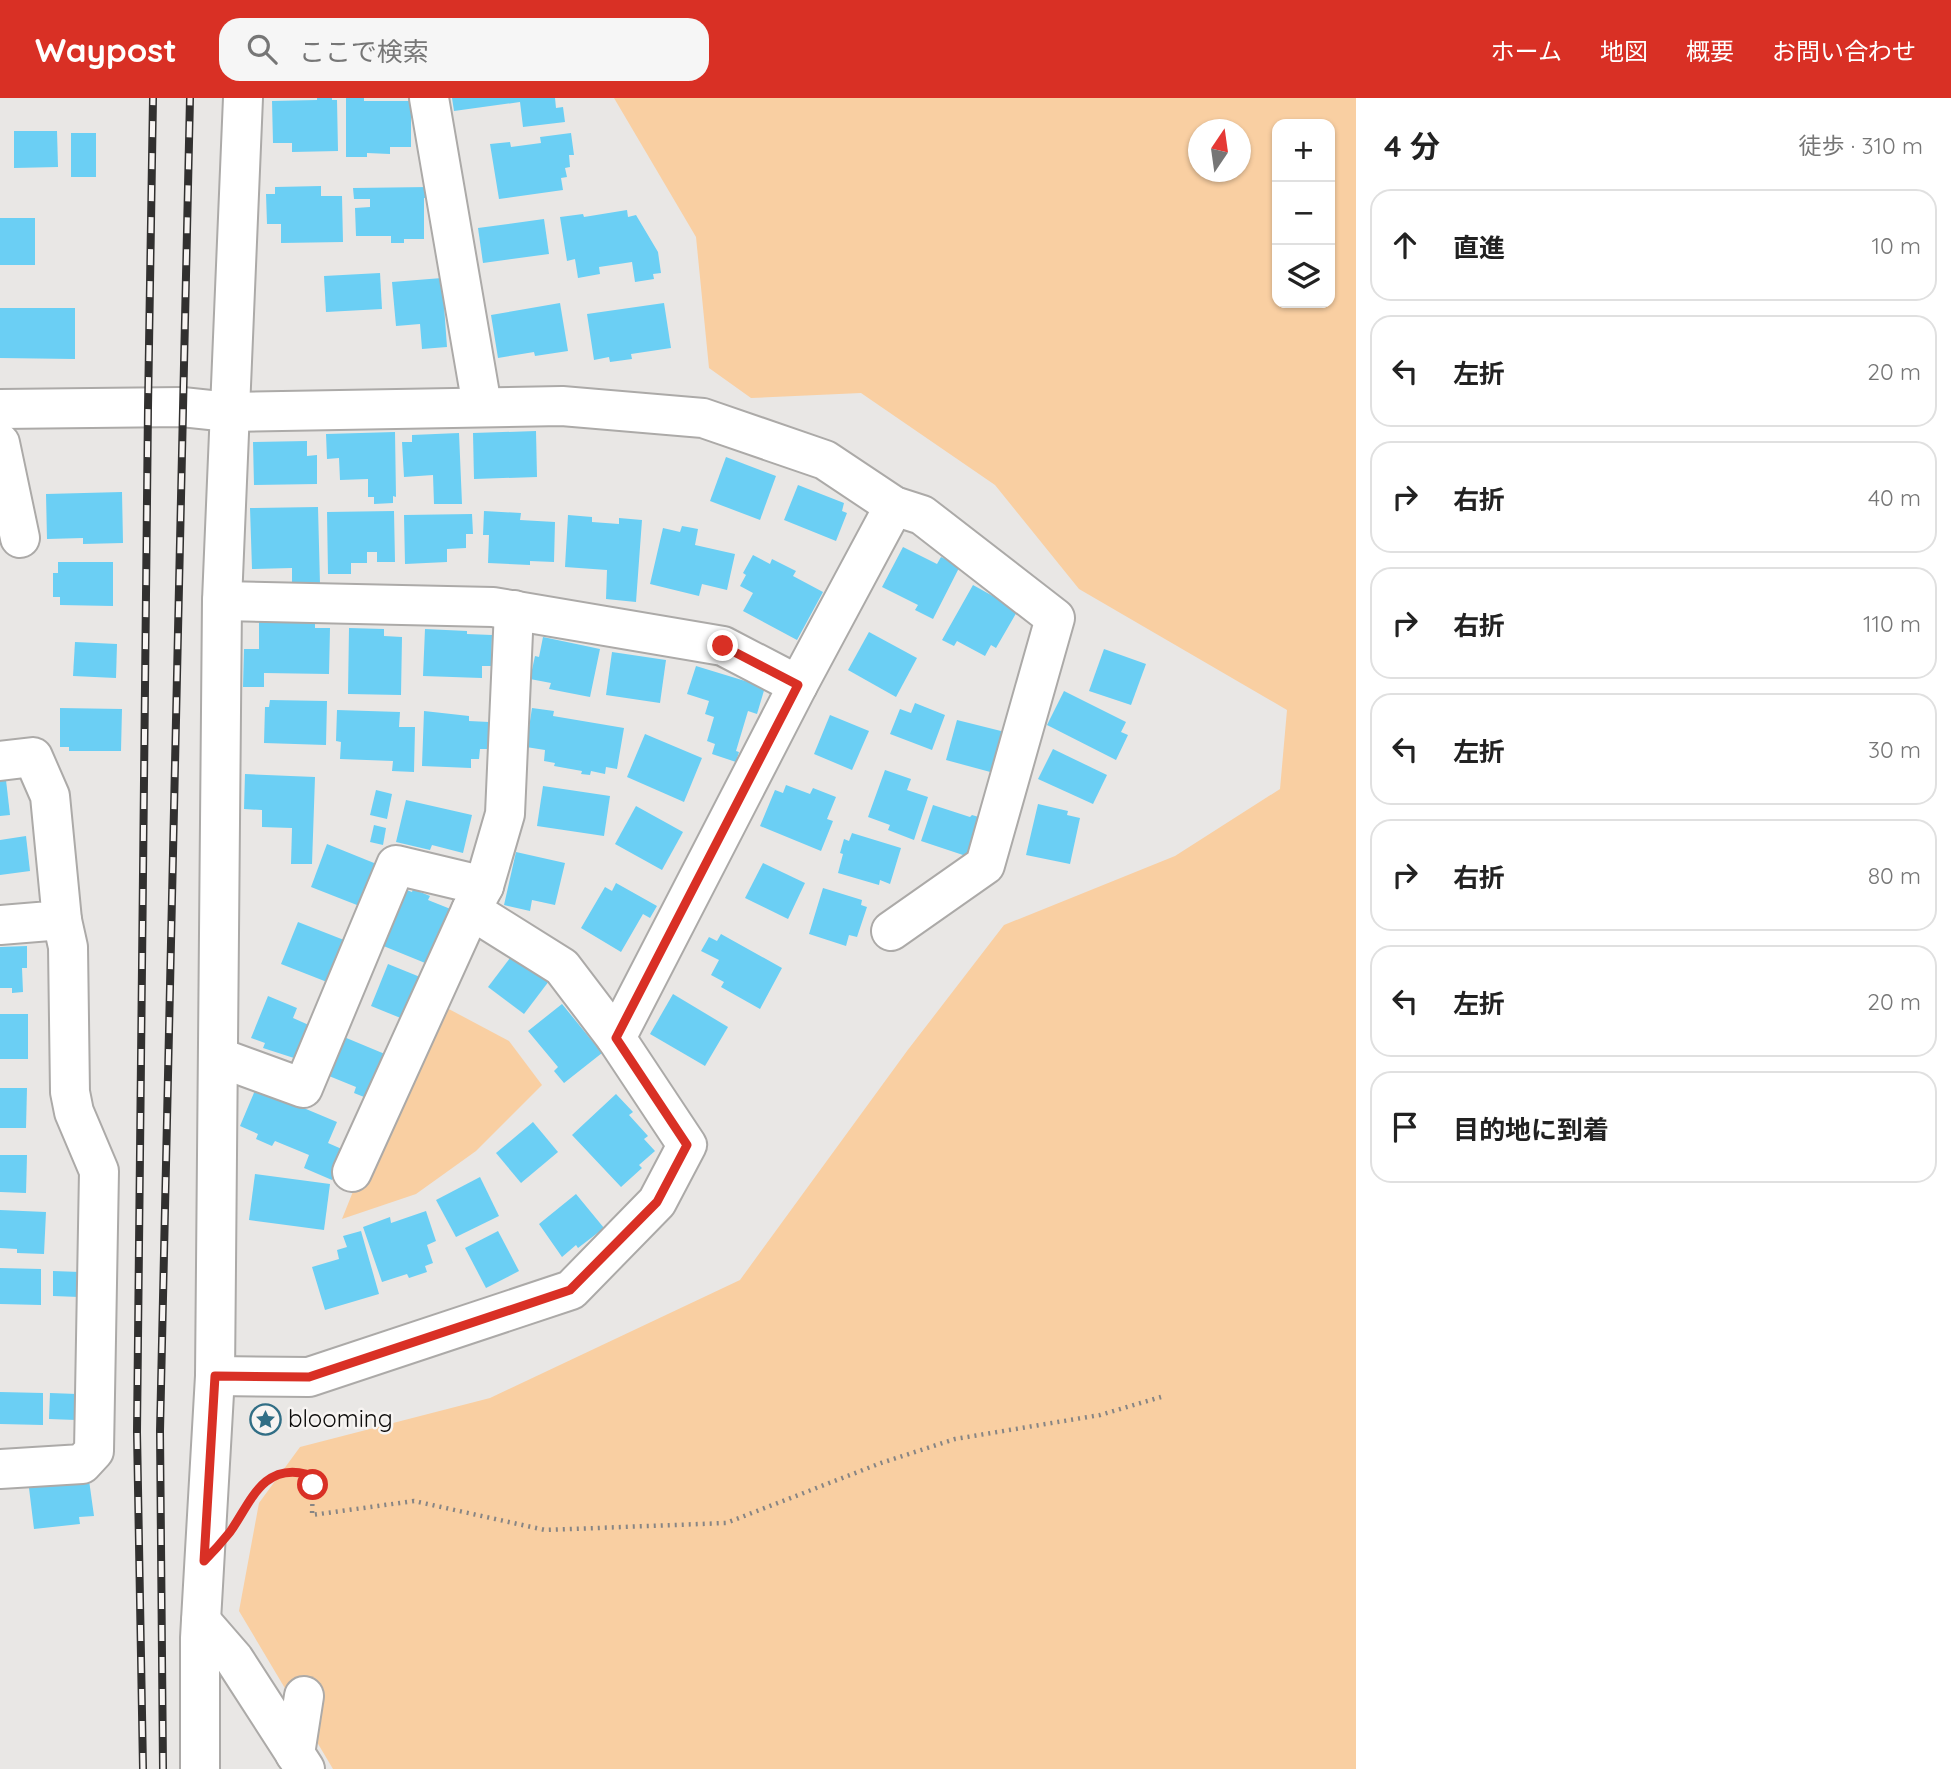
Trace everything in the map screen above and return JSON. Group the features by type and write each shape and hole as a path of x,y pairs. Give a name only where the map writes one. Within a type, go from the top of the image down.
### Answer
{"street":[{"path":"200,1769 201,1621 215,1376 222,601 243,98"},
{"path":"429,98 482,406"},
{"path":"0,409 182,407 229,412 562,405 703,418 825,460 894,506 922,515 1055,618 985,865 891,931"},
{"path":"0,443 20,538"},
{"path":"616,1038 798,685 894,506"},
{"path":"222,601 493,607 514,610 723,646 798,685"},
{"path":"352,1172 477,898 505,814 514,610"},
{"path":"0,761 33,757 50,796 62,920 68,947 70,1092 74,1112 99,1171 94,1451 82,1464 0,1469"},
{"path":"215,1376 309,1377 570,1290 657,1202 687,1145 616,1038 562,967 477,898 396,865 303,1088 218,1057"},
{"path":"0,925 62,920"},
{"path":"201,1621 234,1659 300,1762"},
{"path":"300,1762 304,1696"}],"path":[{"path":"244,1507 272,1477 291,1470 306,1474 313,1485 312,1516 414,1501 545,1530 726,1523 881,1463 956,1439 1100,1415 1161,1397"}],"shaded area":[{"path":"614,98 1356,98 1356,1769 333,1769 239,1611 259,1503 300,1447 490,1398 740,1280 907,1051 1004,925 1175,856 1280,789 1287,710 1079,589 995,485 861,393 751,398 709,368 696,237"},
{"path":"430,999 509,1041 542,1085 476,1151 416,1194 342,1219"}],"building":[{"path":"317,98 337,100 338,151 292,152 292,143 273,143 272,101"},
{"path":"346,98 364,98 364,101 411,101 411,147 390,147 390,154 367,153 367,157 346,157"},
{"path":"452,98 555,98 556,108 563,107 565,122 523,127 520,102 454,111"},
{"path":"14,131 57,131 58,167 14,168"},
{"path":"71,133 96,133 96,177 71,177"},
{"path":"571,133 574,155 569,155 570,167 565,168 567,177 561,178 563,190 499,199 490,144 510,142 511,147 541,143 540,137"},
{"path":"321,186 321,196 342,196 343,242 281,243 281,224 267,224 266,194 275,194 275,187"},
{"path":"429,187 429,198 424,198 424,239 404,239 404,243 391,243 391,236 356,236 355,208 370,207 370,199 354,199 353,188"},
{"path":"627,210 628,217 636,215 658,252 661,273 653,274 654,279 635,282 632,262 599,267 600,274 578,278 575,259 567,261 560,217 583,214 584,217"},
{"path":"0,218 35,218 35,265 0,265"},
{"path":"544,219 549,254 483,263 478,228"},
{"path":"380,273 382,309 326,312 324,276"},
{"path":"442,278 447,347 422,349 420,324 396,326 392,282"},
{"path":"560,303 568,351 535,356 534,352 498,358 491,315"},
{"path":"664,303 671,348 631,354 632,359 610,362 609,357 594,360 587,314"},
{"path":"0,308 75,308 75,359 0,358"},
{"path":"536,431 537,477 474,479 473,433"},
{"path":"395,432 396,497 393,496 393,503 374,504 374,497 368,497 368,479 340,480 339,458 327,459 326,434"},
{"path":"459,433 462,504 434,504 433,475 404,477 402,442 412,442 412,435"},
{"path":"307,441 307,456 317,455 317,484 254,485 253,442"},
{"path":"726,457 776,476 760,520 710,501"},
{"path":"798,485 844,503 842,511 847,513 836,541 784,520"},
{"path":"122,492 123,543 83,544 83,538 47,539 46,494"},
{"path":"318,507 320,584 292,584 292,568 252,569 250,508"},
{"path":"394,511 395,562 377,562 377,552 367,552 367,563 351,563 351,574 328,574 327,512"},
{"path":"484,511 521,513 520,520 555,522 554,562 530,561 530,565 488,563 489,535 483,535"},
{"path":"472,514 473,534 466,534 466,548 447,549 447,562 405,564 404,515"},
{"path":"568,515 592,517 592,522 619,524 619,518 642,520 636,602 606,599 607,570 565,567"},
{"path":"682,526 698,529 695,545 735,554 727,590 702,584 699,596 650,584 663,528 680,532"},
{"path":"903,547 937,564 941,557 960,566 933,619 915,610 918,605 882,587"},
{"path":"753,555 770,564 772,559 796,571 793,576 823,592 797,640 743,611 753,593 740,586 746,575 743,573"},
{"path":"58,562 113,562 113,606 60,605 60,597 53,597 53,573 58,573"},
{"path":"973,585 1018,610 996,648 991,645 985,656 957,641 954,646 942,640"},
{"path":"259,622 315,622 315,628 330,628 329,674 264,673 264,687 243,687 244,649 259,649"},
{"path":"349,628 384,629 384,636 402,637 401,695 348,694"},
{"path":"425,629 492,635 491,666 482,666 482,678 423,676"},
{"path":"869,632 917,658 896,697 848,670"},
{"path":"543,637 600,649 590,697 549,689 551,683 530,679"},
{"path":"75,642 117,644 116,678 73,676"},
{"path":"1104,649 1146,664 1131,705 1089,691"},
{"path":"612,652 666,660 660,703 606,695"},
{"path":"696,666 765,687 757,714 748,711 736,751 739,752 736,762 712,754 715,744 707,741 714,717 705,714 709,701 687,694"},
{"path":"1064,691 1126,722 1121,732 1128,735 1116,760 1047,725"},
{"path":"270,700 327,701 326,745 264,743 265,707 269,707"},
{"path":"915,703 945,715 932,750 890,734 900,709 911,713"},
{"path":"60,708 122,709 121,751 69,751 69,747 60,747"},
{"path":"532,708 554,711 553,716 624,728 617,769 606,767 605,774 591,771 590,775 544,761 545,750 526,747"},
{"path":"337,710 400,712 399,727 415,727 414,772 392,771 393,761 340,759 341,742 336,741"},
{"path":"424,711 469,716 469,721 489,722 488,749 480,749 479,759 471,759 471,768 422,766"},
{"path":"830,715 869,731 852,770 814,754"},
{"path":"957,720 1005,732 994,773 946,760"},
{"path":"645,734 702,758 684,802 627,777"},
{"path":"1053,749 1107,775 1093,804 1038,779"},
{"path":"885,770 911,779 907,790 928,797 914,840 888,830 890,825 868,817"},
{"path":"245,774 315,777 312,864 291,864 292,828 262,827 262,810 244,809"},
{"path":"6,780 10,815 0,816 0,781"},
{"path":"786,785 810,794 813,788 836,797 827,819 833,821 821,851 760,826 775,790 783,793"},
{"path":"543,786 610,796 604,836 537,826"},
{"path":"376,790 392,794 387,819 370,815"},
{"path":"406,800 472,815 463,853 432,845 430,850 396,842"},
{"path":"1038,804 1068,811 1067,815 1080,818 1070,864 1026,855"},
{"path":"933,805 970,817 972,815 982,818 969,857 921,841"},
{"path":"636,806 683,832 662,870 615,844"},
{"path":"374,825 386,828 383,845 370,842"},
{"path":"852,833 901,848 890,884 880,880 879,885 838,873 844,839 849,841"},
{"path":"26,836 30,871 0,875 0,840"},
{"path":"327,844 379,865 362,907 311,887"},
{"path":"516,852 565,863 555,905 532,900 530,911 504,905"},
{"path":"763,863 805,883 788,919 745,898"},
{"path":"616,883 657,906 650,918 643,914 621,952 581,928 605,887 612,891"},
{"path":"823,888 862,900 861,905 867,907 857,937 849,935 846,946 809,934"},
{"path":"404,889 412,892 413,889 430,896 428,900 453,910 430,965 381,945"},
{"path":"298,922 344,940 327,982 281,964"},
{"path":"721,934 782,968 760,1009 721,987 724,982 711,975 719,960 701,951 709,937 717,941"},
{"path":"27,946 27,968 22,968 23,992 12,993 12,988 0,988 0,947"},
{"path":"513,954 549,981 524,1014 488,987"},
{"path":"388,964 425,979 408,1021 371,1006"},
{"path":"673,994 728,1027 705,1066 650,1034"},
{"path":"268,996 297,1008 293,1018 311,1026 297,1059 263,1048 265,1043 251,1038"},
{"path":"562,1004 602,1053 564,1083 554,1071 558,1067 528,1031"},
{"path":"0,1014 28,1014 28,1059 0,1059"},
{"path":"344,1037 392,1057 374,1101 354,1093 356,1087 329,1076"},
{"path":"0,1088 27,1088 26,1128 0,1128"},
{"path":"256,1088 337,1122 328,1143 344,1150 332,1180 304,1168 309,1155 275,1141 272,1146 256,1139 258,1134 240,1126"},
{"path":"616,1094 633,1112 629,1115 648,1136 644,1139 655,1151 639,1165 642,1168 621,1187 572,1135"},
{"path":"533,1122 558,1152 521,1183 496,1153"},
{"path":"0,1155 27,1155 26,1193 0,1192"},
{"path":"255,1174 330,1184 324,1230 249,1220"},
{"path":"480,1177 499,1216 456,1237 436,1200"},
{"path":"576,1194 604,1228 562,1257 539,1224"},
{"path":"0,1210 46,1212 44,1254 17,1253 17,1249 0,1248"},
{"path":"426,1211 436,1241 427,1245 433,1263 425,1266 427,1272 409,1278 407,1274 382,1282 363,1227 390,1217 391,1223"},
{"path":"361,1231 379,1294 325,1310 312,1267 339,1259 337,1250 347,1247 343,1236"},
{"path":"498,1231 519,1271 486,1288 465,1248"},
{"path":"0,1268 41,1269 41,1305 0,1304"},
{"path":"53,1271 80,1272 79,1297 53,1296"},
{"path":"0,1392 43,1393 43,1425 0,1424"},
{"path":"50,1393 77,1394 76,1420 49,1419"},
{"path":"89,1480 94,1516 79,1517 80,1524 34,1529 29,1488"}],"railway":[{"path":"143,1769 137,1432 153,98"},
{"path":"163,1769 160,1431 190,98"}],"place":[{"name":"blooming","path":"265,1419"}],"route":[{"path":"313,1485 306,1474 291,1470 272,1477 252,1496 230,1531 204,1561 215,1376 309,1377 570,1290 657,1202 687,1145 616,1038 798,685 723,646"}]}
